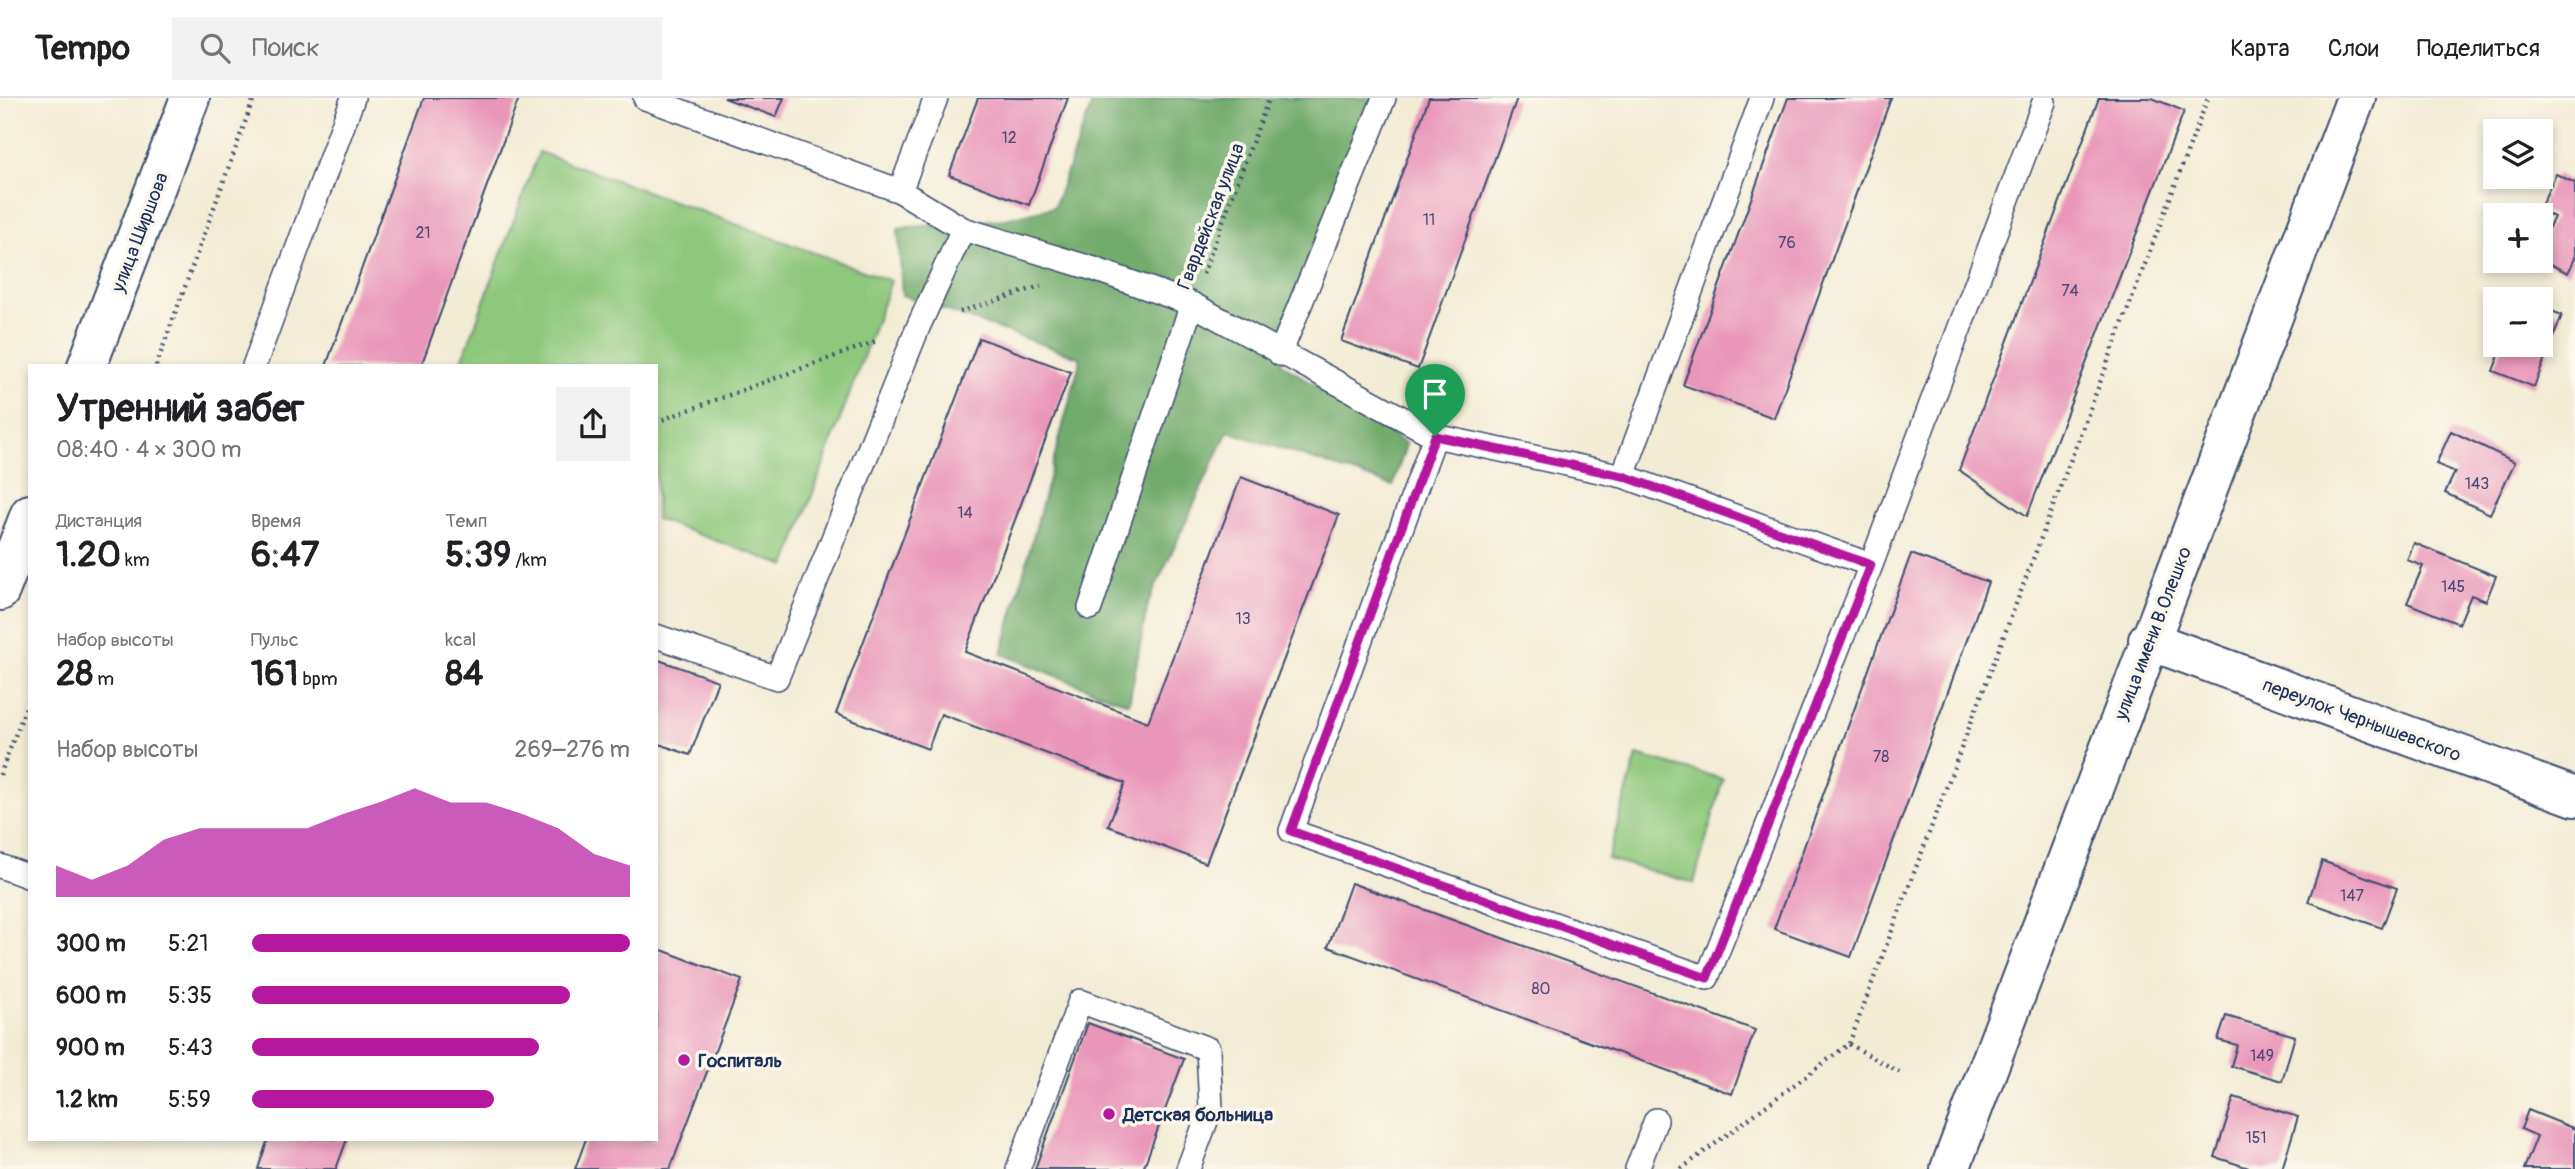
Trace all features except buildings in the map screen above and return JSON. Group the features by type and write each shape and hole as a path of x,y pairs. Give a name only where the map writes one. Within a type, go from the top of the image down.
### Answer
{"street":[{"name":"улица Ширшова","path":"88,364 190,98"},
{"name":"улица имени В.Олешко","path":"1950,1169 2148,640 2356,98"},
{"path":"0,591 28,519"},
{"name":"переулок Чернышевского","path":"2148,640 2575,797"}],"lane":[{"path":"255,364 353,98"},
{"path":"900,191 936,98"},
{"path":"1280,354 1384,98"},
{"path":"1623,476 1762,98"},
{"path":"656,100 900,191 963,229 1094,269 1192,304 1435,436 1623,476 1871,565"},
{"path":"1435,436 1291,831 1707,978 1871,565 2044,103"},
{"path":"658,637 777,678 919,325 963,229"},
{"path":"1090,608 1192,304"},
{"path":"0,866 28,876"},
{"path":"1018,1169 1080,1002 1208,1049 1211,1108 1188,1169"},
{"path":"1637,1169 1656,1120"}],"path":[{"path":"157,364 254,98"},
{"name":"Гвардейская улица","path":"1192,304 1269,98"},
{"path":"1681,1169 1849,1044 2208,98"},
{"path":"0,775 28,703"},
{"path":"1849,1044 1901,1073"}],"green space":[{"path":"1094,98 1381,98 1281,363 1406,444 1393,486 1228,431 1148,603 1129,703 1002,654 1081,358 902,295 898,228 1006,219 1054,207"},
{"path":"539,152 891,281 786,566 658,520 658,364 461,364"},
{"path":"1637,755 1723,779 1694,883 1608,859"}],"place":[{"name":"Госпиталь","path":"684,1060"},
{"name":"Детская больница","path":"1109,1114"}],"route":[{"path":"1435,436 1623,476 1871,565 1707,978 1291,831 1435,436"}]}
